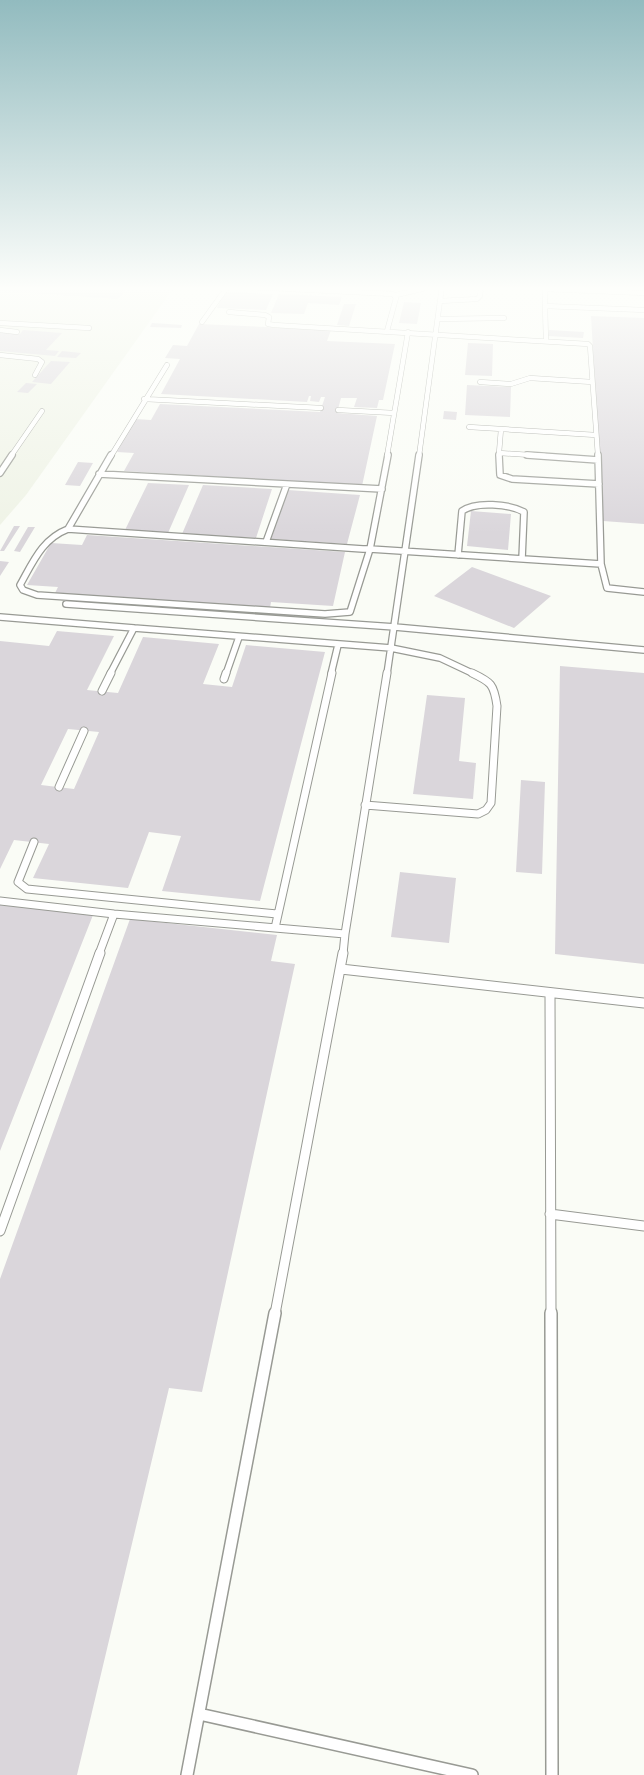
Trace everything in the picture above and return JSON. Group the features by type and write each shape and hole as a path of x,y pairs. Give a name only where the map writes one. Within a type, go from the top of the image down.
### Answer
{"lane":[{"path":"35,375 39,369"},
{"path":"68,529 144,399 164,369"},
{"path":"402,369 370,549 350,612 344,614 173,605 26,592 20,585 44,542 54,533 68,529 370,549 405,552 601,564"},
{"path":"187,1775 341,969 365,805 395,627 431,369"},
{"path":"591,369 598,460 601,564 604,583 607,588 644,592"},
{"path":"480,382 511,384 530,378 592,382"},
{"path":"144,399 321,408"},
{"path":"338,410 394,413"},
{"path":"0,473 42,411"},
{"path":"469,427 596,435"},
{"path":"501,429 499,453 500,475 503,477 599,484"},
{"path":"499,453 598,460"},
{"path":"99,474 382,489"},
{"path":"266,542 287,484"},
{"path":"458,555 462,511 470,505 506,507 524,512 522,559"},
{"path":"66,604 395,627 644,650"},
{"path":"0,617 390,648 440,658 473,672 488,681 495,690 497,706 491,803 486,810 478,814 365,805"},
{"path":"102,691 134,628"},
{"path":"224,679 238,637"},
{"path":"274,928 338,645"},
{"path":"59,787 84,731"},
{"path":"34,842 18,882 27,889 277,914"},
{"path":"0,901 114,914 345,934"},
{"path":"0,1231 114,914"},
{"path":"341,969 644,1003"},
{"path":"550,993 552,1775"},
{"path":"550,1214 644,1226"},
{"path":"199,1714 472,1775"}],"shaded area":[{"path":"0,369 116,369 26,495 0,525"}],"building":[{"path":"44,369 64,369 51,384 32,382"},
{"path":"175,369 390,369 383,400 379,400 377,408 354,407 357,398 341,398 337,413 377,416 362,486 124,471 134,453 117,452 135,419 151,420 160,404 320,412 325,397 321,397 319,402 310,401 311,396 309,396 307,402 161,394"},
{"path":"466,369 492,369 492,376 465,375"},
{"path":"594,369 644,369 644,524 603,521"},
{"path":"26,383 37,384 28,393 17,392"},
{"path":"467,385 511,387 510,417 465,415"},
{"path":"444,411 457,412 456,420 443,419"},
{"path":"78,462 93,463 80,486 65,485"},
{"path":"148,483 189,485 168,533 125,530"},
{"path":"203,485 272,489 256,538 182,534"},
{"path":"288,490 360,495 347,544 271,539"},
{"path":"471,511 511,514 508,550 467,546"},
{"path":"14,526 20,526 4,551 0,551"},
{"path":"28,527 35,527 20,552 14,551"},
{"path":"87,535 345,552 333,606 271,602 270,608 55,593 58,587 27,585 51,543 82,545"},
{"path":"0,561 9,562 0,576"},
{"path":"472,567 551,596 514,628 434,596"},
{"path":"57,631 114,636 87,690 118,693 143,637 219,644 203,684 232,687 246,645 325,652 260,901 162,891 181,836 149,832 128,888 33,878 49,844 14,840 0,869 0,641 49,646","holes":["68,729 99,732 74,789 41,785"]},
{"path":"560,666 644,673 644,964 555,954"},
{"path":"427,695 465,698 459,761 476,763 473,799 413,794"},
{"path":"521,780 545,782 542,874 516,872"},
{"path":"400,872 456,878 449,943 391,937"},
{"path":"0,905 93,915 0,1151"},
{"path":"130,919 277,935 271,961 295,964 202,1392 169,1388 77,1775 0,1775 0,1279"}]}
